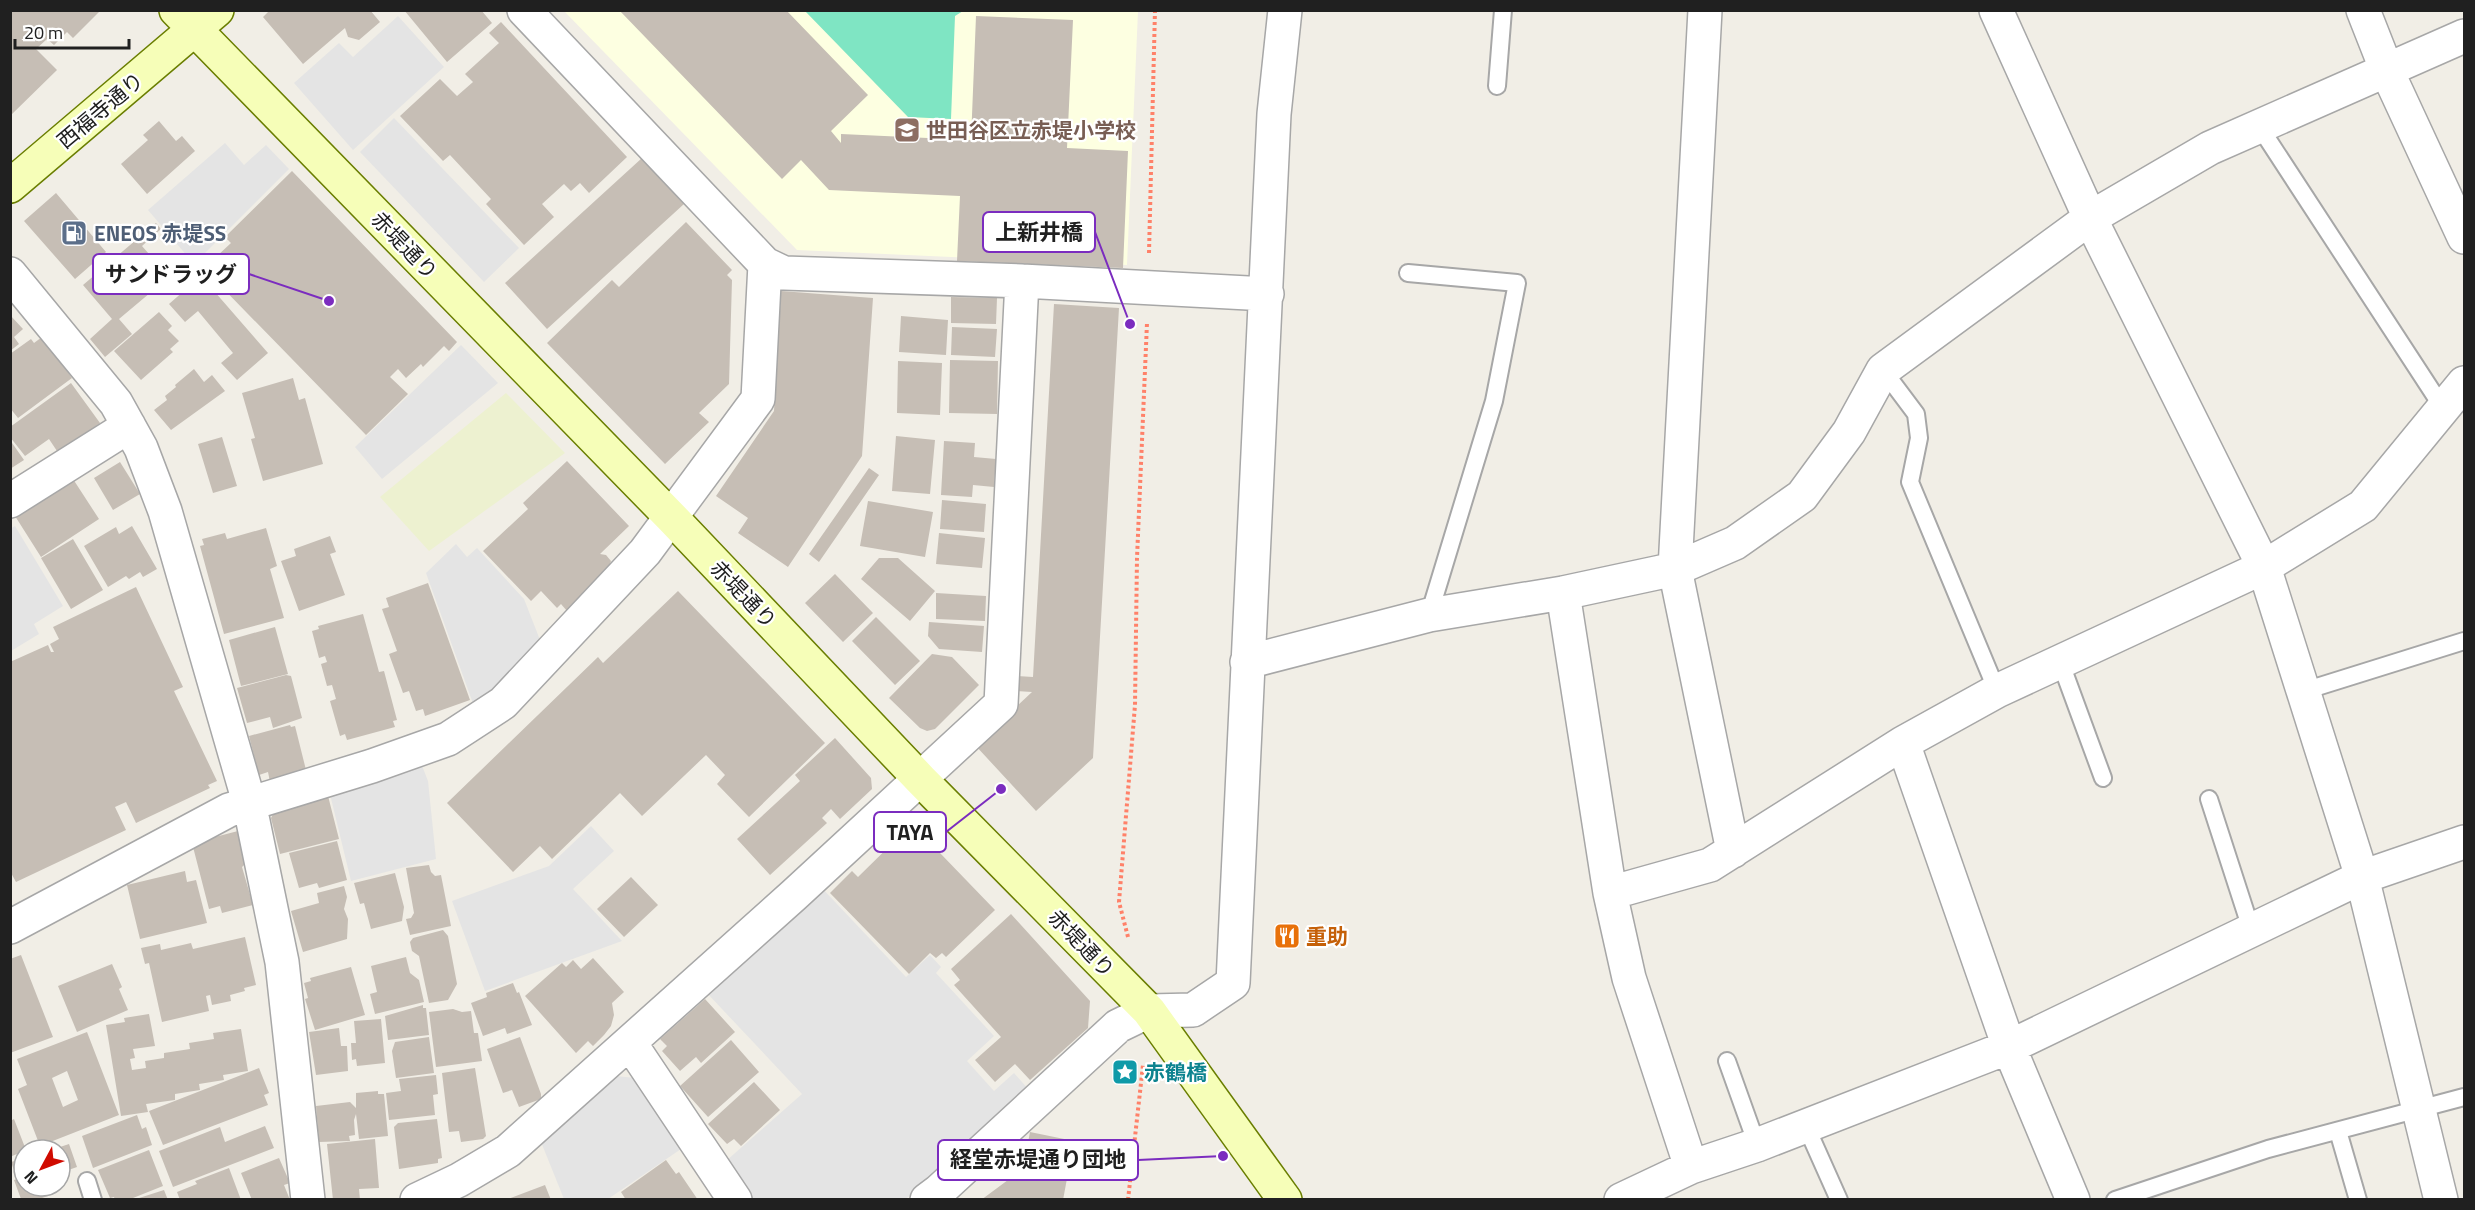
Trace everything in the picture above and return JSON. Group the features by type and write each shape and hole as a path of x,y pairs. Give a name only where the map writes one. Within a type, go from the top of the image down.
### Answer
{"street":[{"path":"524,10 765,264 784,273 1022,281 1267,294"},
{"path":"927,1200 1118,1026 1149,1011 1193,1010 1233,983 1274,114 1285,10"},
{"path":"1705,10 1676,569 1733,851"},
{"path":"1996,10 2090,218 2264,567 2362,877 2421,1110 2441,1200"},
{"path":"2363,10 2386,71 2464,237"},
{"name":"西福寺通り","path":"10,186 196,17"},
{"name":"赤堤通り","path":"196,17 921,780 1149,1011 1285,1200"},
{"path":"1247,662 1429,615 1563,593 1676,569 1735,543 1802,496 1849,432 1883,370 2090,218 2210,148 2464,36"},
{"path":"10,927 229,810 372,766 448,739 503,703 645,552 758,399 765,264"},
{"path":"10,274 116,403 141,448 165,511 249,802 282,962 308,1200"},
{"path":"417,1200 459,1180 508,1151 921,780 1001,704 1022,281"},
{"path":"1610,892 1710,865 1903,743 1997,691 2264,567 2363,506 2464,383"},
{"path":"10,501 129,426"},
{"path":"1563,593 1610,892 1629,978 1691,1167"},
{"path":"1903,743 2009,1047 2073,1200"},
{"path":"1621,1200 1691,1167 1757,1145 2009,1047 2252,932 2362,877 2464,842"},
{"path":"630,1043 735,1200"}],"lane":[{"path":"1497,86 1503,10"},
{"path":"2259,126 2443,408"},
{"path":"1408,273 1517,283 1494,401 1429,615"},
{"path":"1883,370 1916,414 1919,438 1910,482 1997,691"},
{"path":"2304,691 2464,641"},
{"path":"2060,661 2103,778"},
{"path":"2209,799 2252,932"},
{"path":"1727,1061 1757,1145"},
{"path":"2115,1200 2268,1149 2464,1097"},
{"path":"1806,1126 1839,1200"},
{"path":"2338,1131 2358,1200"},
{"path":"87,1181 93,1200"}],"path":[{"path":"1130,943 1119,902 1135,705 1137,558 1148,287 1155,10"},
{"path":"1128,1200 1149,1011"}],"shaded area":[{"name":"世田谷区立赤堤小学校","path":"564,11 1138,11 1127,265 797,250"},
{"path":"398,16 444,67 353,150 294,83 339,43 353,57"},
{"path":"394,118 519,248 484,282 360,152"},
{"path":"225,143 244,165 266,145 289,169 194,264 148,210"},
{"path":"461,345 498,383 382,479 355,447"},
{"path":"506,393 565,453 429,551 380,497"},
{"path":"15,526 63,606 34,624 39,634 11,651 10,529"},
{"path":"456,544 467,557 477,548 524,599 542,645 475,709 426,573"},
{"path":"421,763 428,781 436,859 351,881 329,790"},
{"path":"591,826 614,851 573,889 622,941 485,991 452,901 549,866"},
{"path":"819,885 906,977 930,955 941,967 936,973 994,1036 967,1061 994,1091 1014,1073 1030,1091 923,1188 905,1199 751,1199 726,1161 802,1094 706,992"},
{"path":"616,1076 635,1078 681,1149 608,1199 564,1199 541,1142"}],"green space":[{"path":"805,11 963,11 955,16 951,119 908,117"}],"building":[{"path":"10,10 101,10 73,38 67,32 54,45 47,39 36,49 57,70 10,116"},
{"path":"270,10 370,10 380,22 359,40 348,37 345,28 303,64 263,17"},
{"path":"404,10 481,10 492,23 447,62"},
{"path":"619,10 786,10 868,95 831,131 841,143 841,134 971,140 976,16 1073,20 1067,148 1128,151 1123,268 957,261 960,196 829,190 801,160 782,179"},
{"path":"501,22 627,157 589,193 580,183 571,191 564,184 542,204 554,217 524,245 486,204 491,199 450,155 443,161 400,116 440,79 457,96 473,82 465,74 499,43 489,33"},
{"path":"159,121 176,141 182,136 195,151 147,194 121,164 148,140 143,135"},
{"path":"642,158 684,204 547,329 505,283"},
{"path":"292,171 457,342 449,351 444,346 423,367 421,364 406,378 398,369 390,377 408,394 366,435 211,276 223,265 216,257 231,243 225,237"},
{"path":"56,193 106,252 75,279 24,221"},
{"path":"686,222 732,270 727,275 732,280 729,384 699,413 709,422 665,464 547,343 612,280 619,287"},
{"path":"156,223 161,229 142,246 169,277 119,319 132,334 105,357 90,339 112,319 83,285"},
{"path":"201,276 268,353 237,380 221,363 233,353 198,311 185,322 169,304"},
{"path":"781,291 873,298 862,456 788,567 738,533 748,518 716,496 774,411"},
{"path":"951,297 997,298 996,324 951,323"},
{"path":"1054,304 1119,308 1093,758 1036,811 975,745 1032,692 1016,691 1017,676 1033,677"},
{"path":"159,312 172,326 168,330 179,341 170,349 173,352 141,380 114,351"},
{"path":"10,315 23,329 14,337 19,344 10,351"},
{"path":"901,316 948,320 946,355 899,352"},
{"path":"952,327 997,329 995,357 951,355"},
{"path":"42,337 72,378 18,418 10,408 10,354 31,339 34,343"},
{"path":"950,360 998,361 997,414 949,413"},
{"path":"898,361 942,363 940,415 897,413"},
{"path":"194,369 204,382 212,375 225,391 171,430 154,410 167,400 165,396 176,387 175,385"},
{"path":"293,378 299,400 305,398 323,464 263,481 251,439 255,438 242,393"},
{"path":"71,383 100,423 59,454 49,439 25,456 10,437 10,427"},
{"path":"896,436 935,440 930,494 892,491"},
{"path":"222,437 237,486 213,493 198,444"},
{"path":"10,440 24,460 10,469"},
{"path":"944,441 975,443 974,457 996,459 994,487 973,485 972,497 941,495"},
{"path":"567,461 629,526 600,554 606,555 611,561 599,576 601,578 567,611 561,604 557,608 541,591 531,601 483,551 528,509 523,503"},
{"path":"120,462 140,494 113,510 94,478"},
{"path":"869,468 879,475 819,562 809,554"},
{"path":"73,479 99,519 41,557 15,516"},
{"path":"942,500 986,504 984,532 940,529"},
{"path":"868,501 933,512 925,557 860,546"},
{"path":"132,526 157,569 143,577 140,572 129,579 126,576 108,587 84,546 116,527 119,534"},
{"path":"266,528 277,566 270,569 284,618 224,634 200,546 204,545 202,539 225,533 227,539"},
{"path":"939,533 985,538 982,568 936,564"},
{"path":"330,536 336,552 330,554 345,595 299,611 281,561 296,556 294,549"},
{"path":"73,539 103,590 71,609 41,558"},
{"path":"879,558 898,558 935,591 910,621 861,579"},
{"path":"835,574 873,613 843,642 805,603"},
{"path":"428,583 470,700 425,716 423,709 416,711 409,691 403,693 389,654 397,651 382,609 389,607 386,598"},
{"path":"136,587 183,687 174,691 217,781 208,785 210,788 136,823 126,802 115,807 126,830 16,882 10,871 10,662 48,645 51,652 54,652 50,644 59,639 53,627"},
{"path":"678,591 825,743 749,817 717,784 725,775 706,755 642,816 620,793 552,859 540,846 513,872 447,803 598,657 603,663"},
{"path":"936,593 986,596 985,621 936,619"},
{"path":"363,614 379,672 384,671 397,720 393,721 395,727 347,740 345,734 340,736 330,701 336,699 332,685 327,686 321,664 327,662 325,656 319,658 312,631 319,629 318,626"},
{"path":"876,617 920,661 895,685 852,641"},
{"path":"929,622 984,626 982,652 939,649 928,636"},
{"path":"275,627 288,674 241,686 229,640"},
{"path":"932,654 952,657 979,685 935,729 927,731 920,728 889,698"},
{"path":"286,675 291,676 302,718 273,728 270,717 247,723 237,688"},
{"path":"290,725 295,726 306,770 270,782 268,772 259,775 249,736"},
{"path":"835,738 871,778 872,789 840,819 831,809 822,818 827,823 770,875 737,839 800,781 795,775"},
{"path":"327,792 339,839 280,854 271,818 279,803"},
{"path":"912,824 995,910 946,957 942,953 936,958 930,953 909,974 830,893 852,871 858,877"},
{"path":"238,831 247,862 242,867 253,905 222,913 220,906 209,909 192,843"},
{"path":"337,841 347,880 319,888 317,883 299,888 289,853"},
{"path":"429,865 435,876 441,875 451,926 410,935 406,919 411,918 414,913 406,868"},
{"path":"185,871 187,882 196,880 207,923 140,939 127,885"},
{"path":"395,873 404,907 402,921 371,929 364,903 360,904 354,883"},
{"path":"631,877 658,905 624,937 597,909"},
{"path":"344,886 347,897 344,909 348,919 347,939 303,952 291,911 319,903 317,893"},
{"path":"1011,914 1090,1001 1088,1028 1030,1080 1015,1064 995,1082 975,1060 1001,1037 954,985 960,980 951,969"},
{"path":"443,930 448,936 457,984 448,1000 429,1003 419,956 412,951 410,942 413,938"},
{"path":"245,937 256,985 230,995 231,1001 212,1005 210,995 206,996 209,1011 162,1022 149,963 145,964 141,948 160,944 161,950 191,943 193,949"},
{"path":"21,955 53,1037 10,1053 10,959"},
{"path":"406,957 410,973 419,980 424,1002 375,1014 370,994 377,992 371,966"},
{"path":"593,958 624,992 612,1003 614,1015 611,1026 604,1035 593,1046 588,1041 576,1053 525,996 562,963 566,967 573,960 581,969"},
{"path":"112,964 122,987 119,989 128,1010 77,1032 58,986"},
{"path":"351,967 365,1015 315,1030 305,999 308,998 304,983 311,981 310,978"},
{"path":"513,983 532,1025 507,1034 505,1028 483,1036 471,1003 487,997 486,993"},
{"path":"705,999 735,1032 701,1063 696,1057 680,1071 662,1051 667,1046 660,1039"},
{"path":"423,1005 423,1008 426,1008 429,1035 388,1040 385,1016"},
{"path":"453,1009 462,1012 471,1011 474,1033 478,1033 482,1061 436,1067 429,1012"},
{"path":"149,1014 155,1046 133,1049 135,1058 130,1059 132,1070 146,1068 145,1061 164,1058 164,1053 190,1049 189,1043 214,1039 213,1033 241,1029 248,1071 223,1075 224,1080 199,1084 200,1090 175,1094 175,1100 146,1104 148,1112 121,1116 106,1025 125,1022 124,1018"},
{"path":"381,1019 385,1063 357,1066 356,1059 352,1060 351,1043 356,1043 354,1021"},
{"path":"339,1028 341,1046 347,1046 348,1071 316,1075 309,1032"},
{"path":"87,1032 119,1115 60,1138 37,1138 18,1089 27,1085 17,1059","holes":["67,1071 78,1100 63,1107 52,1078"]},
{"path":"429,1037 434,1073 396,1078 392,1051 395,1042"},
{"path":"520,1037 541,1099 519,1107 512,1090 503,1093 487,1049"},
{"path":"731,1040 759,1072 708,1117 680,1086"},
{"path":"259,1068 269,1093 264,1095 268,1105 163,1145 149,1111"},
{"path":"475,1068 486,1136 483,1139 461,1142 459,1131 449,1132 442,1073"},
{"path":"436,1075 438,1094 433,1095 435,1115 389,1120 386,1093 401,1091 399,1079"},
{"path":"754,1082 780,1110 741,1146 734,1139 727,1144 708,1124"},
{"path":"378,1091 378,1094 384,1094 388,1136 359,1139 356,1114 355,1135 349,1136 350,1141 319,1142 316,1106 350,1102 356,1108 356,1093"},
{"path":"137,1115 142,1129 146,1127 152,1145 93,1168 82,1136"},
{"path":"14,1119 21,1138 12,1138 12,1156 10,1157 10,1121"},
{"path":"437,1119 442,1158 438,1159 438,1163 399,1169 394,1127 398,1123"},
{"path":"265,1126 274,1148 173,1187 159,1151 220,1127 225,1142"},
{"path":"1030,1132 1074,1141 1063,1200 981,1200 1012,1177 1015,1163 1024,1164"},
{"path":"375,1139 379,1188 359,1189 360,1200 333,1200 327,1144"},
{"path":"149,1150 163,1186 128,1200 110,1198 98,1170"},
{"path":"72,1153 77,1167 72,1169"},
{"path":"279,1158 290,1183 284,1185 290,1200 252,1200 241,1173"},
{"path":"666,1160 676,1174 679,1172 698,1200 626,1200 621,1192"},
{"path":"229,1168 241,1200 180,1200 177,1192 197,1184 195,1181"},
{"path":"545,1185 551,1200 508,1200 508,1199"},
{"path":"164,1190 168,1200 136,1200 136,1199"},
{"path":"21,1198 42,1198 36,1200"}],"place":[{"name":"世田谷区立赤堤小学校","path":"907,130"},
{"name":"ENEOS 赤堤SS","path":"74,233"},
{"name":"サンドラッグ","path":"329,301"},
{"name":"上新井橋","path":"1130,324"},
{"name":"TAYA","path":"1001,789"},
{"name":"重助","path":"1287,936"},
{"name":"赤鶴橋","path":"1125,1072"},
{"name":"経堂赤堤通り団地","path":"1223,1156"}]}
